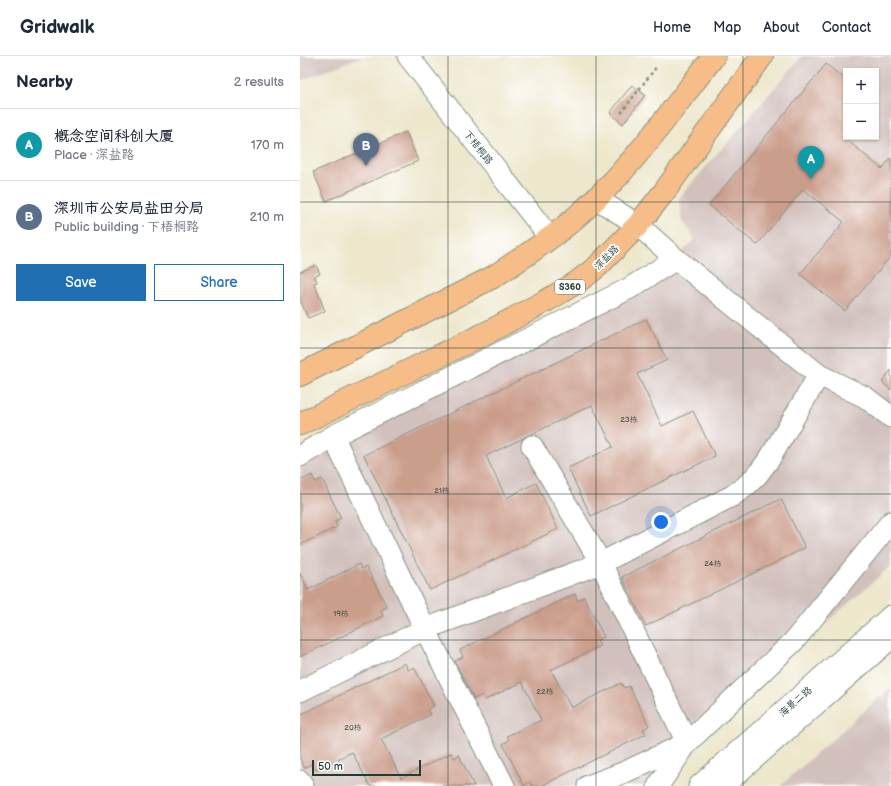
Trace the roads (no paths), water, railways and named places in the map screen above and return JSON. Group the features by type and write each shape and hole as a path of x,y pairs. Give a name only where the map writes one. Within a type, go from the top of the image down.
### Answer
{"main road":[{"path":"300,375 493,277 550,238 596,199 631,161 714,56"},
{"name":"深盐路","path":"300,424 492,330 576,283 598,266 638,225 664,192 762,56"}],"street":[{"name":"下梧桐路","path":"408,56 550,238"},
{"path":"596,199 638,225 676,260 819,375 865,397 891,417"},
{"path":"300,456 333,436 630,288 676,260"},
{"path":"300,691 426,630 601,563 732,496 746,486 758,474 770,458 819,375"},
{"path":"333,436 426,630 504,786"},
{"path":"532,446 601,563 687,743"},
{"path":"658,786 687,743 794,641 891,522"},
{"name":"海景二路","path":"699,786 891,616"},
{"name":"海景二路","path":"723,786 891,638"},
{"path":"588,786 625,772 687,743"},
{"path":"300,781 303,786"}],"place":[{"name":"深圳市公安局盐田分局","path":"366,166"},
{"name":"概念空间科创大厦","path":"811,179"}]}
